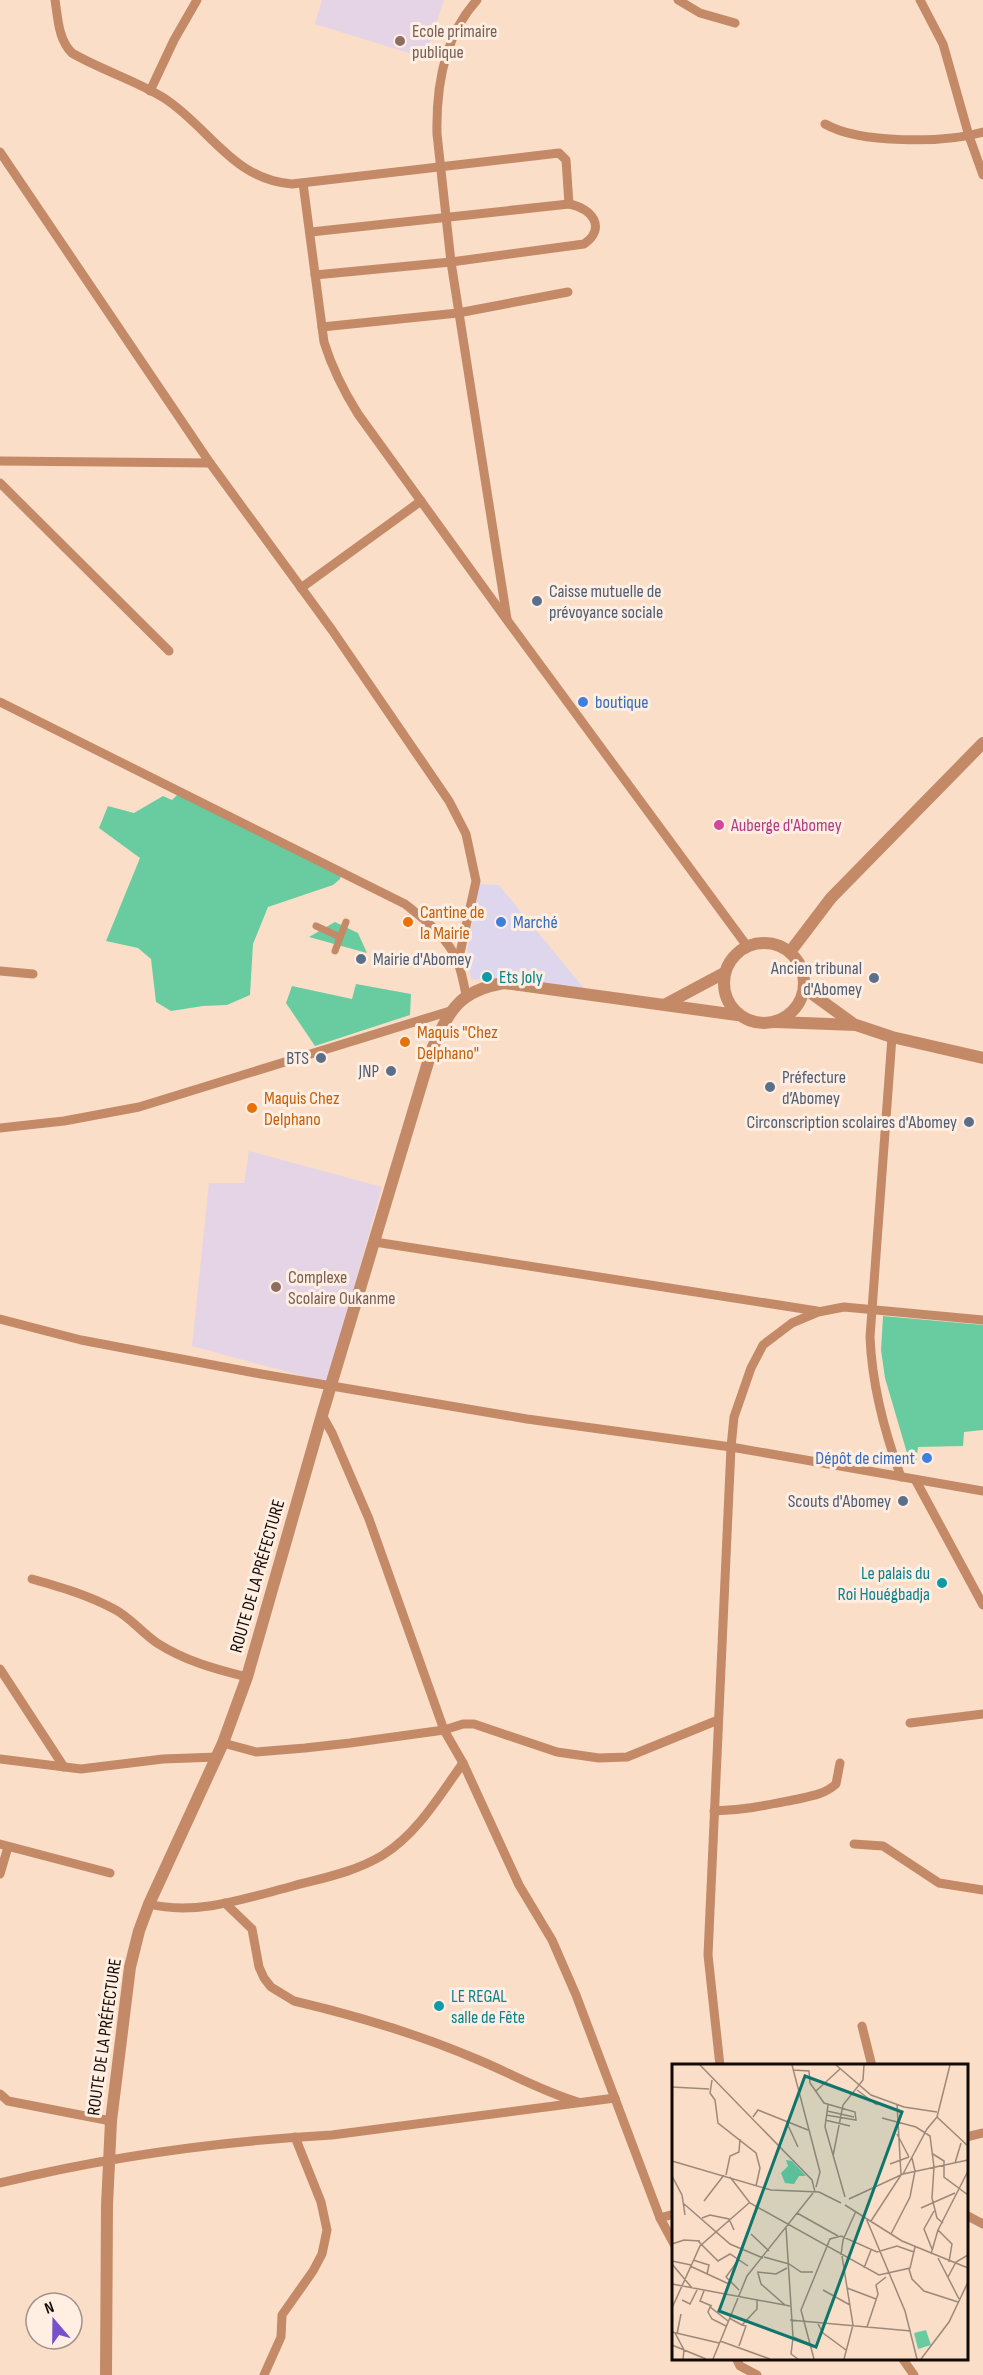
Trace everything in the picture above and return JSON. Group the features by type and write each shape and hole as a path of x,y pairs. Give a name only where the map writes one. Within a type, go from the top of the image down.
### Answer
{"street":[{"path":"55,0 62,37 72,52 163,98 177,108 227,155 249,171 276,183 303,183 559,153 566,160 569,204"},
{"path":"150,92 174,40 197,0"},
{"path":"477,0 463,17 453,38 441,73 436,114 458,313 507,620"},
{"path":"678,0 700,13 735,23"},
{"path":"920,0 944,44 969,136 983,175"},
{"path":"825,124 846,134 857,136 925,139 969,136 983,132"},
{"path":"0,152 210,463 301,588 449,801 466,834 476,881 458,962"},
{"path":"303,183 322,327 331,367 342,389 507,620 747,946"},
{"path":"311,232 569,204 582,206 590,212 595,230 591,239 584,244 451,262 315,275"},
{"path":"322,327 458,313 568,292"},
{"path":"0,461 210,463"},
{"path":"0,483 169,651"},
{"path":"301,588 421,501"},
{"path":"0,702 405,904 434,928 445,941 458,962 466,995"},
{"path":"790,952 831,898 983,743"},
{"path":"335,951 346,922"},
{"path":"316,926 340,937"},
{"path":"775,1022 791,1013 802,998 804,988 801,968 790,952 782,947 765,943 747,946 733,957 724,973 723,982 726,1000 737,1014 755,1023 856,1025 892,1037 983,1058"},
{"path":"0,971 33,974"},
{"path":"665,1005 724,973"},
{"name":"ROUTE DE LA PRÉFECTURE","path":"106,2375 108,2160 130,1967 149,1904 217,1757 247,1677 322,1415 432,1049 450,1011 466,995 488,986 504,984 737,1014"},
{"path":"804,988 856,1025"},
{"path":"0,1128 64,1121 139,1107 450,1011"},
{"path":"892,1037 871,1309 871,1372 885,1434 901,1477"},
{"path":"375,1242 818,1311"},
{"path":"720,2064 708,1955 718,1720 731,1447 734,1417 751,1368 763,1345 792,1323 818,1311 844,1307 983,1320"},
{"path":"0,1319 81,1340 332,1386 527,1419 731,1447 983,1491"},
{"path":"322,1415 369,1519 444,1730 463,1763 519,1886 552,1940 576,1995 660,2218 672,2240"},
{"path":"916,1481 983,1605"},
{"path":"32,1579 89,1596 117,1610 155,1642 176,1654 202,1665 247,1677"},
{"path":"0,1670 64,1767"},
{"path":"910,1723 983,1714"},
{"path":"223,1743 256,1752 350,1743 444,1730 463,1724 474,1725 557,1752 599,1758 627,1757 718,1720"},
{"path":"0,1759 81,1769 163,1759 217,1757"},
{"path":"149,1904 171,1908 225,1904 355,1869 384,1855 408,1836 463,1763"},
{"path":"714,1811 770,1806 828,1791 837,1784 840,1763"},
{"path":"854,1844 883,1846 939,1883 983,1890"},
{"path":"0,1874 4,1845 110,1873"},
{"path":"225,1904 252,1929 259,1967 272,1988 282,1996 373,2021 481,2061 542,2090 581,2103"},
{"path":"862,2026 872,2064"},
{"path":"0,2094 8,2101 111,2121"},
{"path":"0,2183 108,2160 295,2137 332,2135 615,2098"},
{"path":"968,2137 983,2133"},
{"path":"264,2375 281,2337 282,2315 322,2254 327,2230 321,2202 295,2137"},
{"path":"660,2218 672,2215"},
{"path":"968,2216 983,2224"},
{"path":"902,2375 913,2374 903,2360"},
{"path":"740,2366 757,2375"}],"shaded area":[{"name":"Ecole primaire publique","path":"322,0 444,0 425,58 315,24"},
{"name":"Marché","path":"479,884 499,885 587,992 471,979 466,959"},
{"name":"Complexe Scolaire Oukanme","path":"249,1151 382,1187 328,1383 192,1346 209,1183 244,1183"}],"green space":[{"path":"179,793 341,875 333,885 268,907 253,944 250,995 227,1005 171,1011 156,1002 151,959 138,948 106,941 140,858 99,828 108,806 134,813 163,796 172,800"},
{"path":"335,922 358,933 367,953 309,937"},
{"path":"356,984 411,994 410,1015 315,1046 286,1003 292,986 352,999"},
{"path":"883,1316 983,1325 983,1430 964,1432 963,1446 918,1447 916,1463 907,1453 885,1378 881,1350"}],"place":[{"name":"Ecole primaire publique","path":"400,41"},
{"name":"Caisse mutuelle de prévoyance sociale","path":"537,601"},
{"name":"boutique","path":"583,702"},
{"name":"Auberge d'Abomey","path":"719,825"},
{"name":"Cantine de la Mairie","path":"408,922"},
{"name":"Marché","path":"501,922"},
{"name":"Mairie d'Abomey","path":"361,959"},
{"name":"Ets Joly","path":"487,977"},
{"name":"Ancien tribunal d'Abomey","path":"874,978"},
{"name":"Maquis \"Chez Delphano\"","path":"405,1042"},
{"name":"BTS","path":"321,1058"},
{"name":"JNP","path":"391,1071"},
{"name":"Préfecture d’Abomey","path":"770,1087"},
{"name":"Maquis Chez Delphano","path":"252,1108"},
{"name":"Circonscription scolaires d'Abomey","path":"969,1122"},
{"name":"Complexe Scolaire Oukanme","path":"276,1287"},
{"name":"Dépôt de ciment","path":"927,1458"},
{"name":"Scouts d'Abomey","path":"903,1501"},
{"name":"Le palais du Roi Houégbadja","path":"942,1583"},
{"name":"LE REGAL salle de Fête","path":"439,2006"}]}
